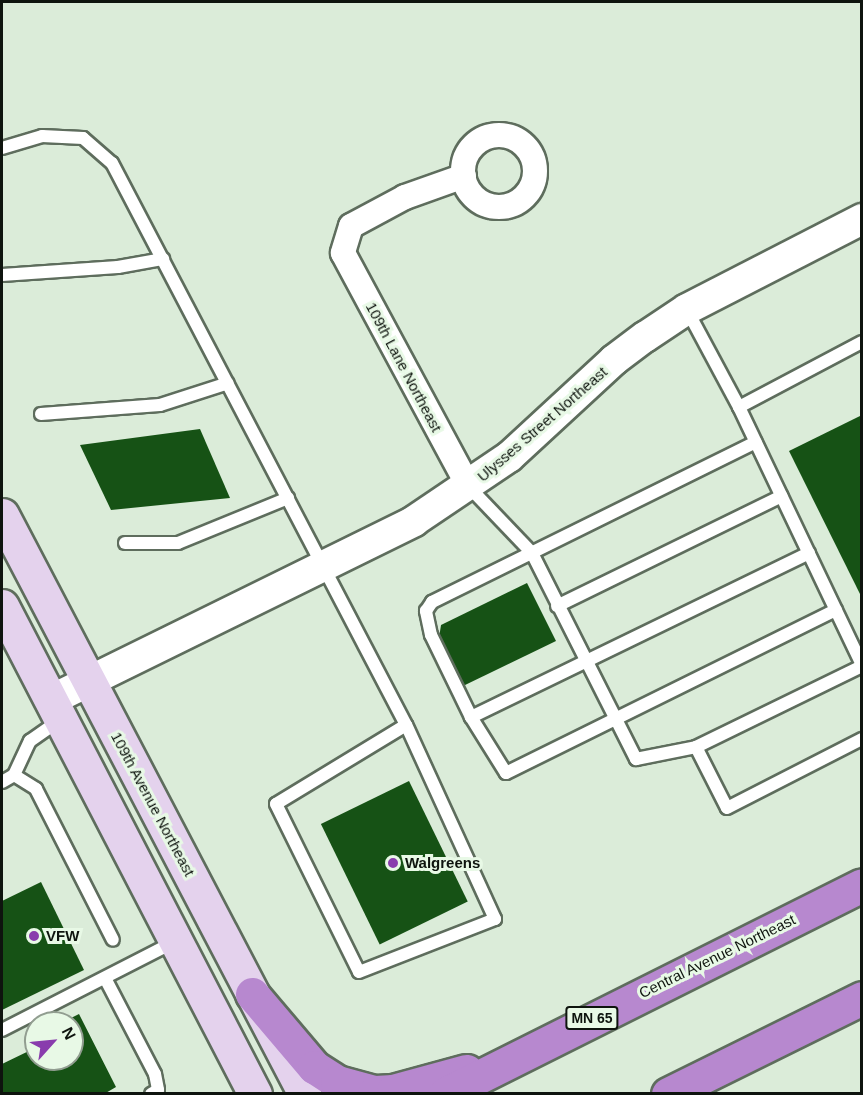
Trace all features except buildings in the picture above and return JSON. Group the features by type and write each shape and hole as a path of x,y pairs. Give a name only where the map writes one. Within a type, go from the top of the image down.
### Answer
{"highway":[{"name":"Central Avenue Northeast","path":"445,1094 519,1054 861,885"},
{"path":"252,994 314,1067 337,1082 375,1092 423,1084 519,1054"},
{"path":"668,1094 861,998"}],"main road":[{"name":"109th Avenue Northeast","path":"2,515 305,1094"},
{"path":"2,606 255,1094"}],"street":[{"name":"109th Lane Northeast","path":"464,176 405,197 351,226 343,253 469,488"},
{"name":"Ulysses Street Northeast","path":"56,710 88,682 324,567 414,521 469,488 509,457 614,360 687,309 858,225"}],"lane":[{"path":"2,148 42,136 83,138 112,163 406,725 495,919 359,972 276,804 406,725"},
{"path":"2,275 118,267 163,259"},
{"path":"469,488 532,553 636,759 696,747 861,665 740,407 687,309"},
{"path":"740,407 861,342"},
{"path":"41,414 160,405 228,382"},
{"path":"756,442 532,553 504,563 432,602 426,618 437,648 471,717 506,773 836,610"},
{"path":"557,606 783,496"},
{"path":"125,543 178,543 288,498"},
{"path":"471,717 587,663 809,553"},
{"path":"2,782 14,775 30,741 56,710"},
{"path":"696,747 727,808 861,739"},
{"path":"14,775 36,789 113,940"},
{"path":"2,1030 177,941"},
{"path":"105,978 155,1074 158,1090 151,1094"}],"place":[{"name":"Walgreens","path":"393,863"},
{"name":"VFW","path":"34,936"}]}
